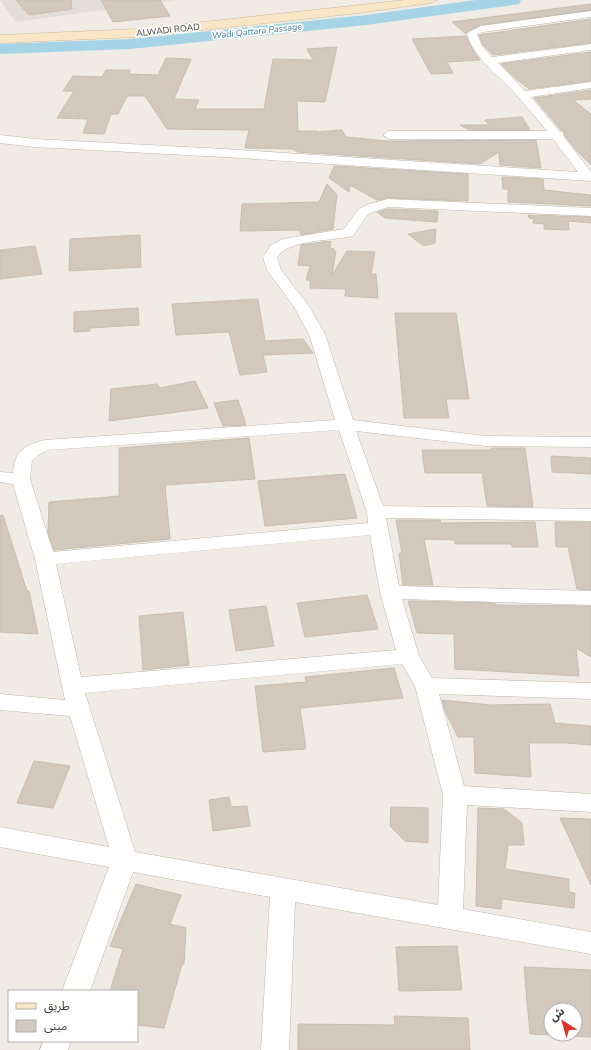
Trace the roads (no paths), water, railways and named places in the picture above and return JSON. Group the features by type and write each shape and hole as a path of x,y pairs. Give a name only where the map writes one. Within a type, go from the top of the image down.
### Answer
{"main road":[{"name":"ALWADI ROAD","path":"2,35 27,31 54,33 133,29 402,1 432,0"},
{"name":"ALWADI ROAD","path":"2,35 138,33 402,1"}],"street":[{"path":"590,177 559,135 524,95 490,61 472,35 474,32 591,14"},
{"path":"490,61 591,47"},
{"path":"524,95 591,85"},
{"path":"389,135 559,135"},
{"path":"0,139 51,144 224,152 590,177"},
{"path":"450,917 454,795 426,686 408,656 390,592 377,520 317,334 301,306 274,270 270,257 276,248 288,242 348,233 354,227 362,213 371,208 388,204 591,212"},
{"path":"76,990 125,859 78,709 45,559 10,478 23,459 32,450 45,445 345,424 486,441 591,442"},
{"path":"45,559 377,520 591,515"},
{"path":"390,592 591,598"},
{"path":"72,686 408,656"},
{"path":"426,686 591,691"},
{"path":"0,702 78,709"},
{"path":"454,795 591,803"},
{"path":"0,837 125,859 283,890 450,917 591,943"},
{"path":"275,1050 283,890"}],"waterway":[{"name":"Wadi Qattara Passage","path":"0,49 130,44 366,20 513,0"}]}
